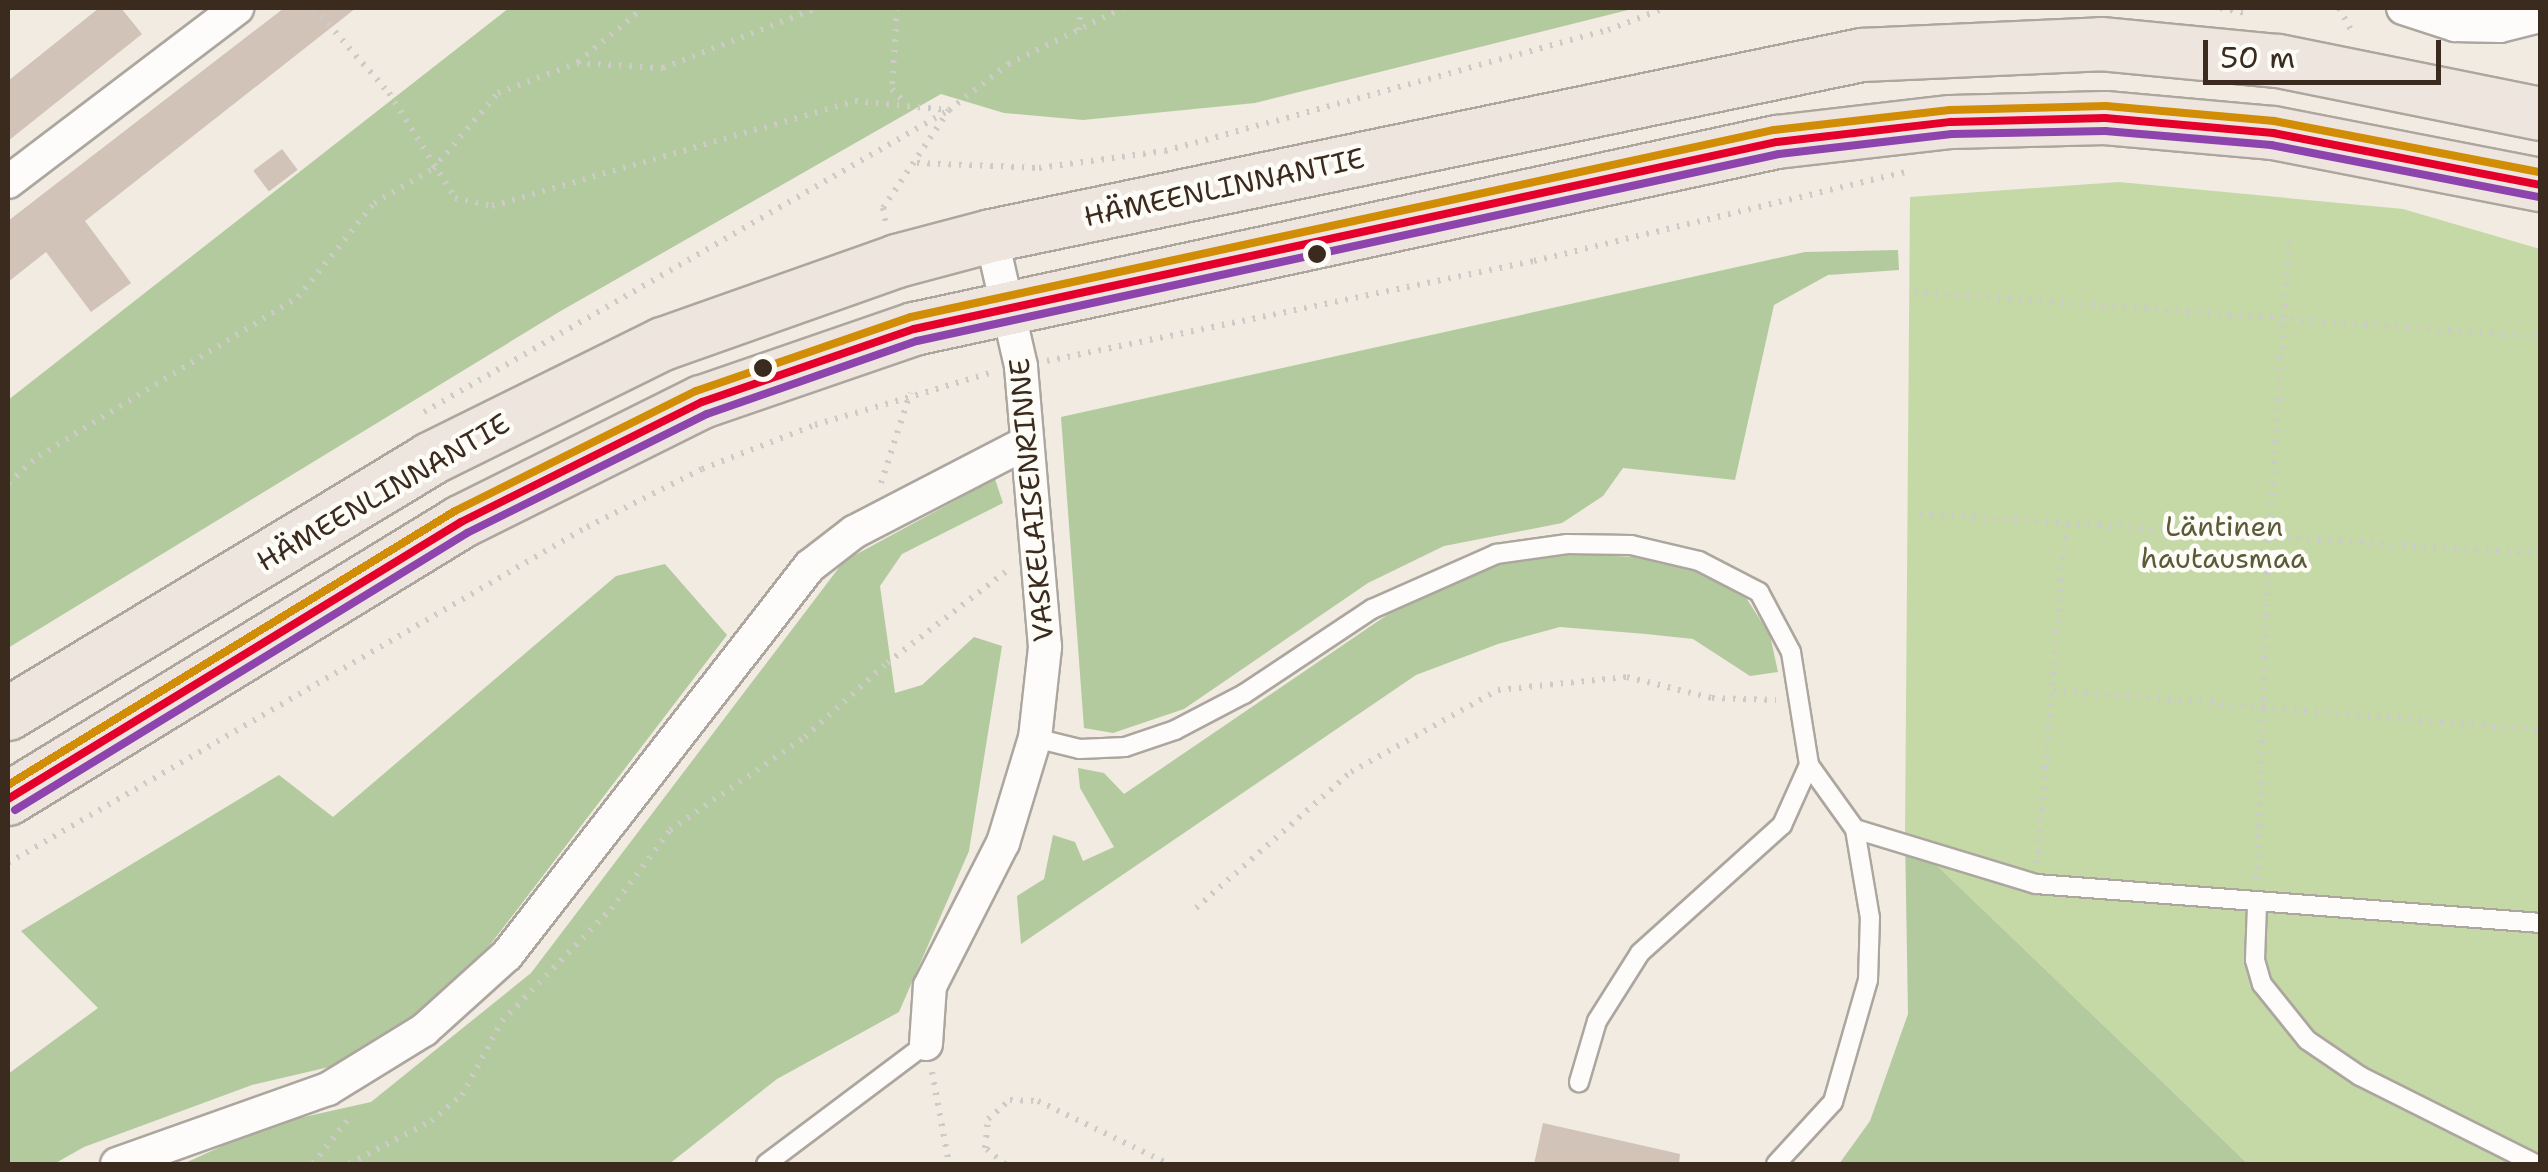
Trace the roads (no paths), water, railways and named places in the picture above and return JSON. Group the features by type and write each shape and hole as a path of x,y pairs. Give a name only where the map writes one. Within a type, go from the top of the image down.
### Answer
{"main road":[{"name":"HÄMEENLINNANTIE","path":"8,714 430,459 662,344 897,261 991,236 1862,55 2102,44 2278,60 2540,114"},
{"path":"8,799 461,522 702,402 914,329 1777,142 1951,122 2105,118 2273,133 2540,186"}],"street":[{"path":"8,182 238,8"},
{"path":"2403,8 2455,25 2500,26 2540,16"},
{"name":"VASKELAISENRINNE","path":"926,1044 930,986 1003,843 1035,738 1045,647 1021,366 1012,308 991,236"},
{"path":"117,1164 328,1090 424,1030 507,956 810,566 854,532 1026,442"}],"lane":[{"path":"1035,738 1080,748 1125,747 1174,730 1437,575 1496,554 1566,544 1630,544 1700,561 1759,592 1791,652 1809,765 1855,829 1870,918 1868,980 1833,1102 1776,1164"},
{"path":"1579,1082 1597,1022 1640,953 1782,825 1809,765"},
{"path":"1855,829 2036,884 2257,905 2540,923"},
{"path":"2257,905 2255,960 2262,984 2307,1040 2360,1076 2536,1164"},
{"path":"766,1164 926,1044"}],"park label":[{"name":"Läntinen hautausmaa","path":"2224,542"}]}
